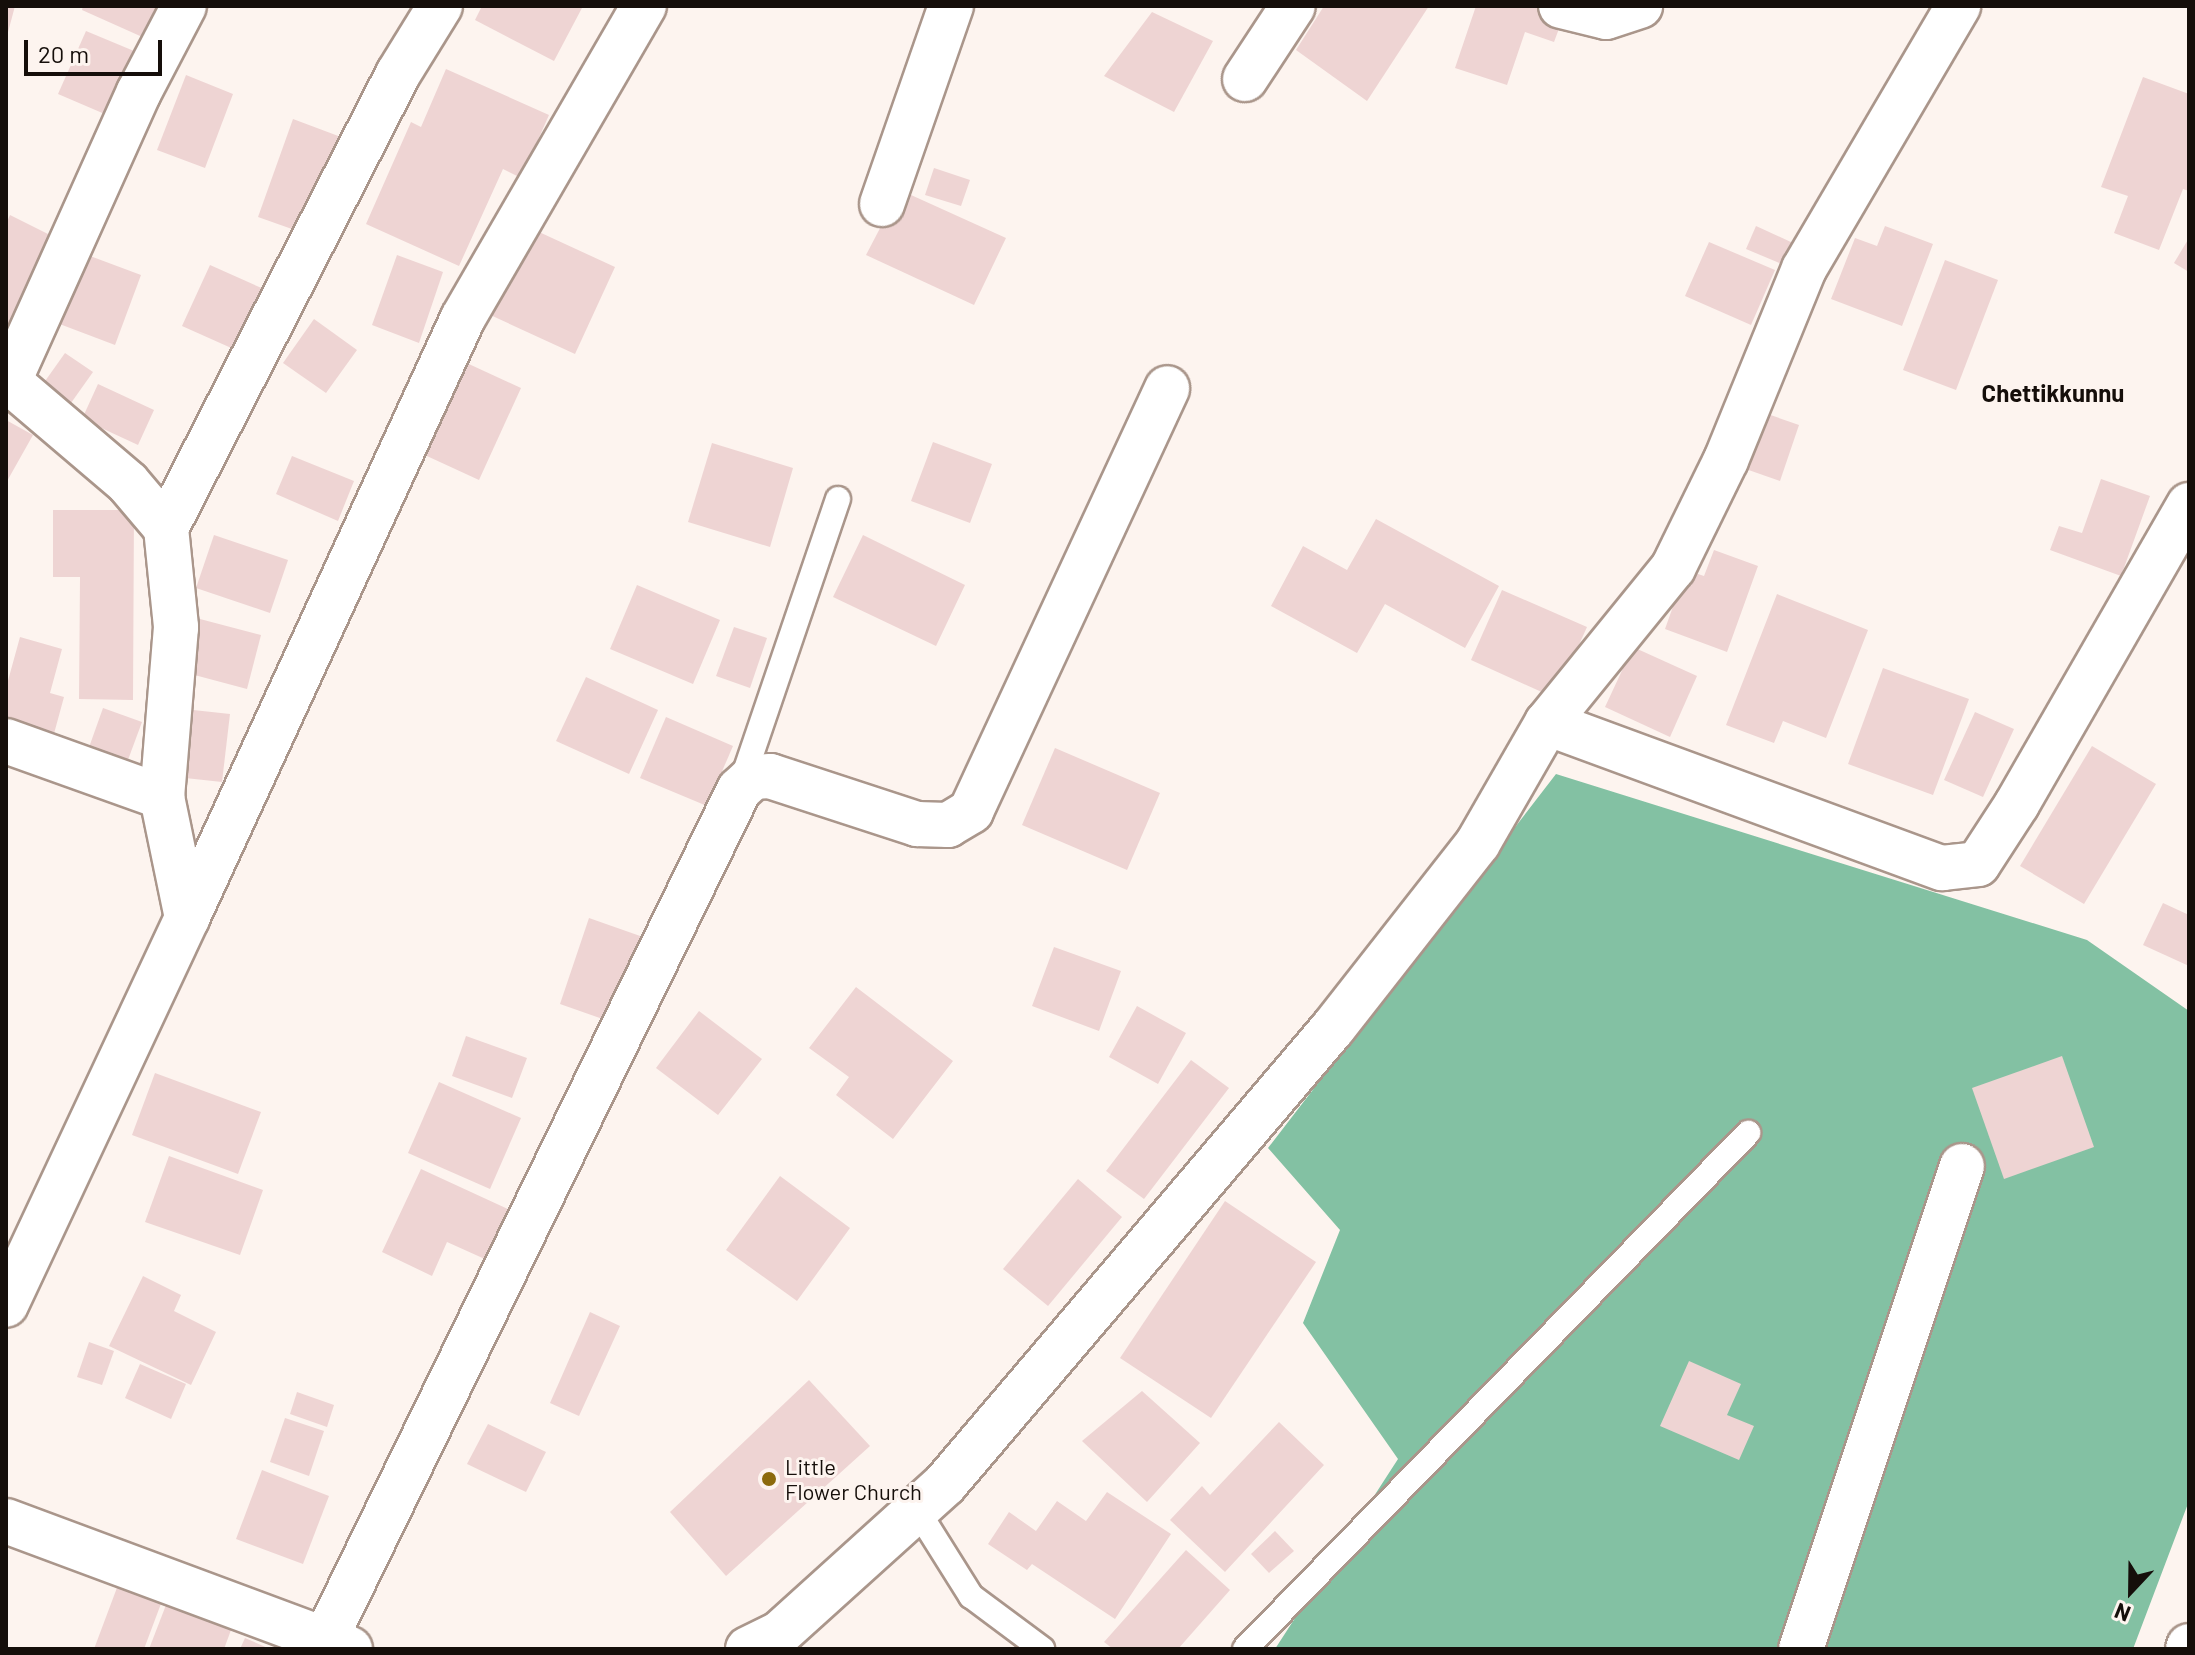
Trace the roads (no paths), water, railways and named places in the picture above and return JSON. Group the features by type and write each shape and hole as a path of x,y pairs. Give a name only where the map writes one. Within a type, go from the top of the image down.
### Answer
{"street":[{"path":"166,528 128,483 7,380 139,92 184,6"},
{"path":"187,918 162,797 176,627 166,528 398,74 440,6"},
{"path":"6,1305 17,1246 187,918 463,318 644,6"},
{"path":"882,204 951,6"},
{"path":"1245,79 1293,6"},
{"path":"1561,6 1606,17 1640,6"},
{"path":"748,1649 779,1634 945,1484 1343,1016 1478,843 1547,723 1673,568 1726,460 1804,269 1958,6"},
{"path":"6,1521 337,1645 739,790 753,777 770,776 917,824 948,825 971,811 1167,388"},
{"path":"1547,723 1942,868 1978,864 2189,505"},
{"path":"6,741 162,797"},
{"path":"1801,1649 1962,1166"}],"lane":[{"path":"739,790 838,499"},
{"path":"1245,1649 1748,1133"},
{"path":"917,1510 971,1596 1042,1649"}],"place":[{"name":"Little Flower Church","path":"769,1479"}],"district":[{"name":"Chettikkunnu","path":"2053,393"}]}
